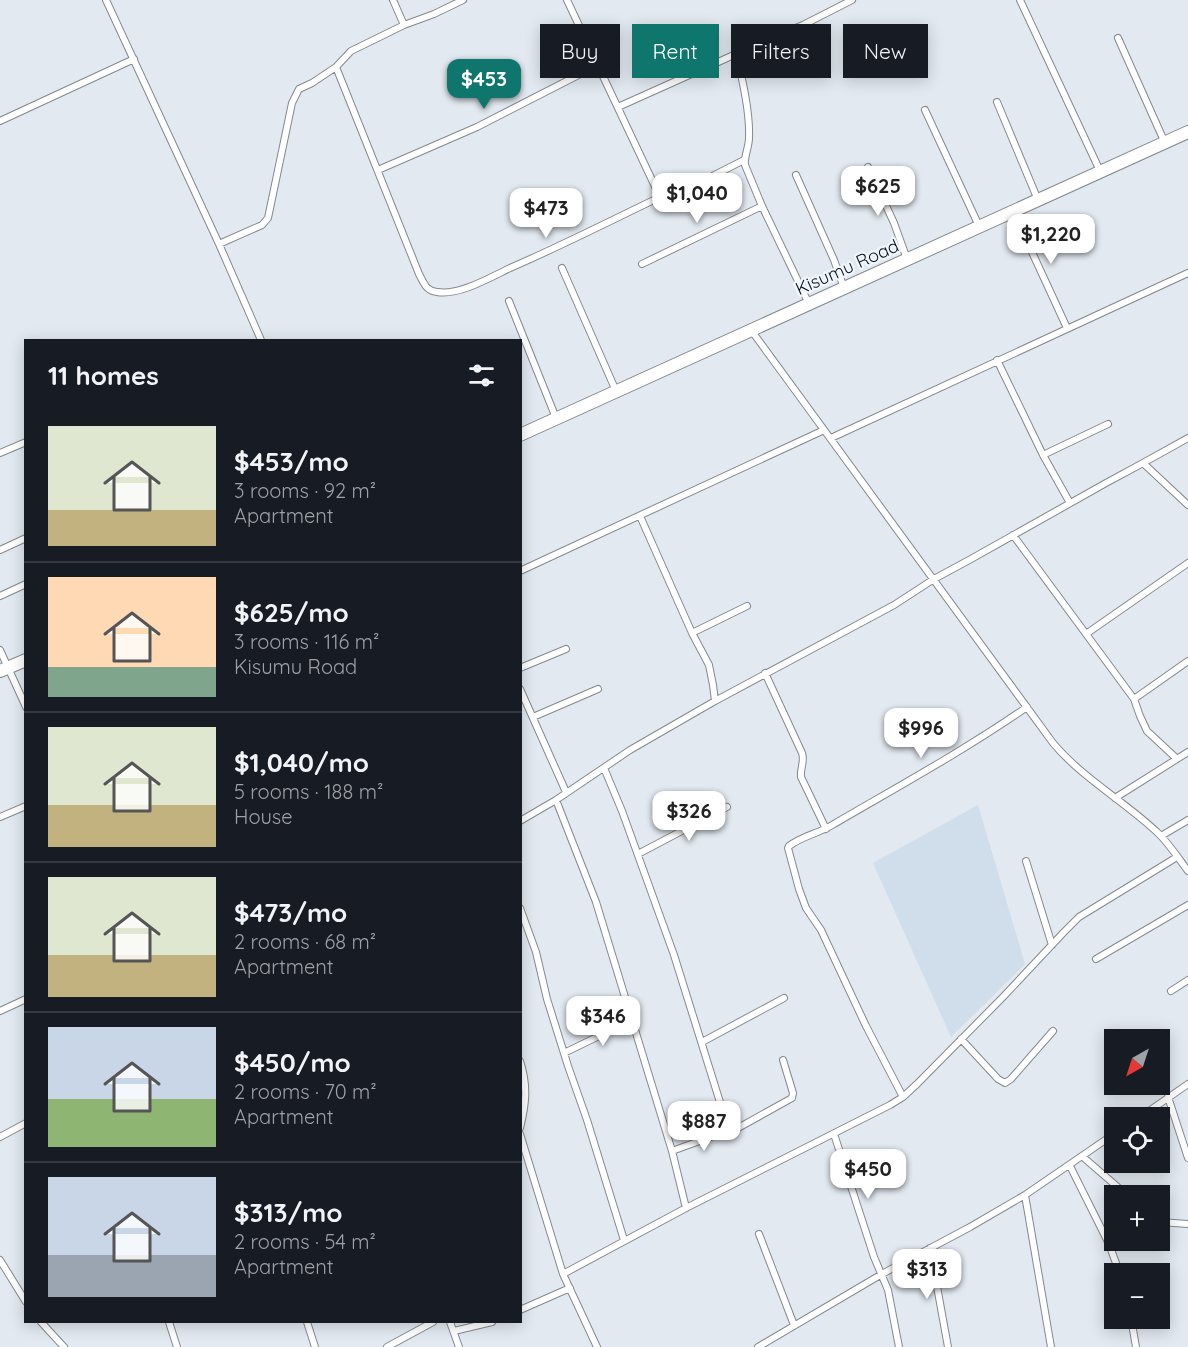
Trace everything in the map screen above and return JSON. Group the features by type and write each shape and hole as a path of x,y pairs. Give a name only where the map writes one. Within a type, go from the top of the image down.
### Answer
{"highway":[{"name":"Kisumu Road","path":"522,434 1188,132"},
{"path":"4,669 24,661"}],"street":[{"path":"106,0 261,339"},
{"path":"393,0 404,25"},
{"path":"219,244 262,225 268,218 297,92 336,68 351,51 463,0"},
{"path":"567,0 578,24"},
{"path":"1020,0 1101,173"},
{"path":"805,24 848,1"},
{"path":"1118,38 1165,143"},
{"path":"618,107 731,56"},
{"path":"0,120 134,59"},
{"path":"336,68 424,284 429,290 441,293 478,282 554,249 660,197 691,187 744,160"},
{"path":"378,170 477,127 573,78"},
{"path":"604,78 660,197"},
{"path":"741,78 749,123 749,145 744,160 747,174 809,304"},
{"path":"997,102 1038,200"},
{"path":"925,110 979,226"},
{"path":"868,167 894,223 907,260"},
{"path":"796,175 844,288"},
{"path":"642,264 762,206"},
{"path":"1017,210 1025,237 1067,328"},
{"path":"562,268 616,392"},
{"path":"831,438 1188,273"},
{"path":"509,300 556,418"},
{"path":"750,330 1059,750 1161,836 1188,872"},
{"path":"997,360 1043,455 1070,503"},
{"path":"1043,455 1108,424"},
{"path":"522,570 824,430"},
{"path":"522,820 556,800 630,750 715,701 894,605 934,579 1188,438"},
{"path":"0,453 24,443"},
{"path":"1143,464 1188,505"},
{"path":"640,516 692,633 709,665 715,701"},
{"path":"1013,535 1134,699 1147,731 1176,758"},
{"path":"0,550 24,539"},
{"path":"1086,634 1188,563"},
{"path":"0,596 24,585"},
{"path":"692,633 747,606"},
{"path":"522,667 566,649"},
{"path":"0,650 4,669 24,704"},
{"path":"1134,699 1188,661"},
{"path":"765,674 802,753 801,777 826,829"},
{"path":"533,717 598,689"},
{"path":"522,693 566,792"},
{"path":"903,1097 821,930 806,909 788,848 826,829 990,733 1027,707"},
{"path":"1115,798 1176,758 1188,753"},
{"path":"604,768 622,810 674,955 729,1131"},
{"path":"556,800 596,902 672,1151 686,1208"},
{"path":"0,817 24,807"},
{"path":"638,854 727,807"},
{"path":"1161,836 1188,820"},
{"path":"563,1274 624,1240 903,1097 961,1040 1071,924 1090,909 1177,857"},
{"path":"1026,861 1052,945"},
{"path":"1096,959 1188,904"},
{"path":"522,914 536,952 547,999 624,1240"},
{"path":"1171,991 1188,980"},
{"path":"702,1042 784,998"},
{"path":"0,1011 24,1000"},
{"path":"564,1053 632,1020"},
{"path":"961,1040 998,1079 1005,1083 1053,1030"},
{"path":"672,1151 754,1120 792,1098 793,1093 783,1059"},
{"path":"522,1073 526,1094 522,1119"},
{"path":"1154,1107 1188,1084"},
{"path":"1168,1097 1188,1158"},
{"path":"0,1137 24,1124"},
{"path":"834,1134 874,1257 888,1290 899,1347"},
{"path":"522,1141 563,1274 597,1347"},
{"path":"758,1347 882,1274 1025,1195 1104,1141"},
{"path":"1083,1157 1115,1185"},
{"path":"1070,1166 1104,1226"},
{"path":"1025,1195 1051,1347"},
{"path":"1170,1223 1188,1224"},
{"path":"759,1234 794,1325"},
{"path":"930,1248 948,1347"},
{"path":"0,1260 24,1299"},
{"path":"522,1309 570,1288"},
{"path":"42,1323 63,1347"},
{"path":"169,1323 177,1347"},
{"path":"307,1323 315,1347"},
{"path":"387,1347 431,1323"},
{"path":"450,1323 459,1347"},
{"path":"454,1331 488,1323"},
{"path":"1133,1329 1137,1347"}],"shaded area":[{"path":"978,805 1025,964 951,1037 873,863"}]}
